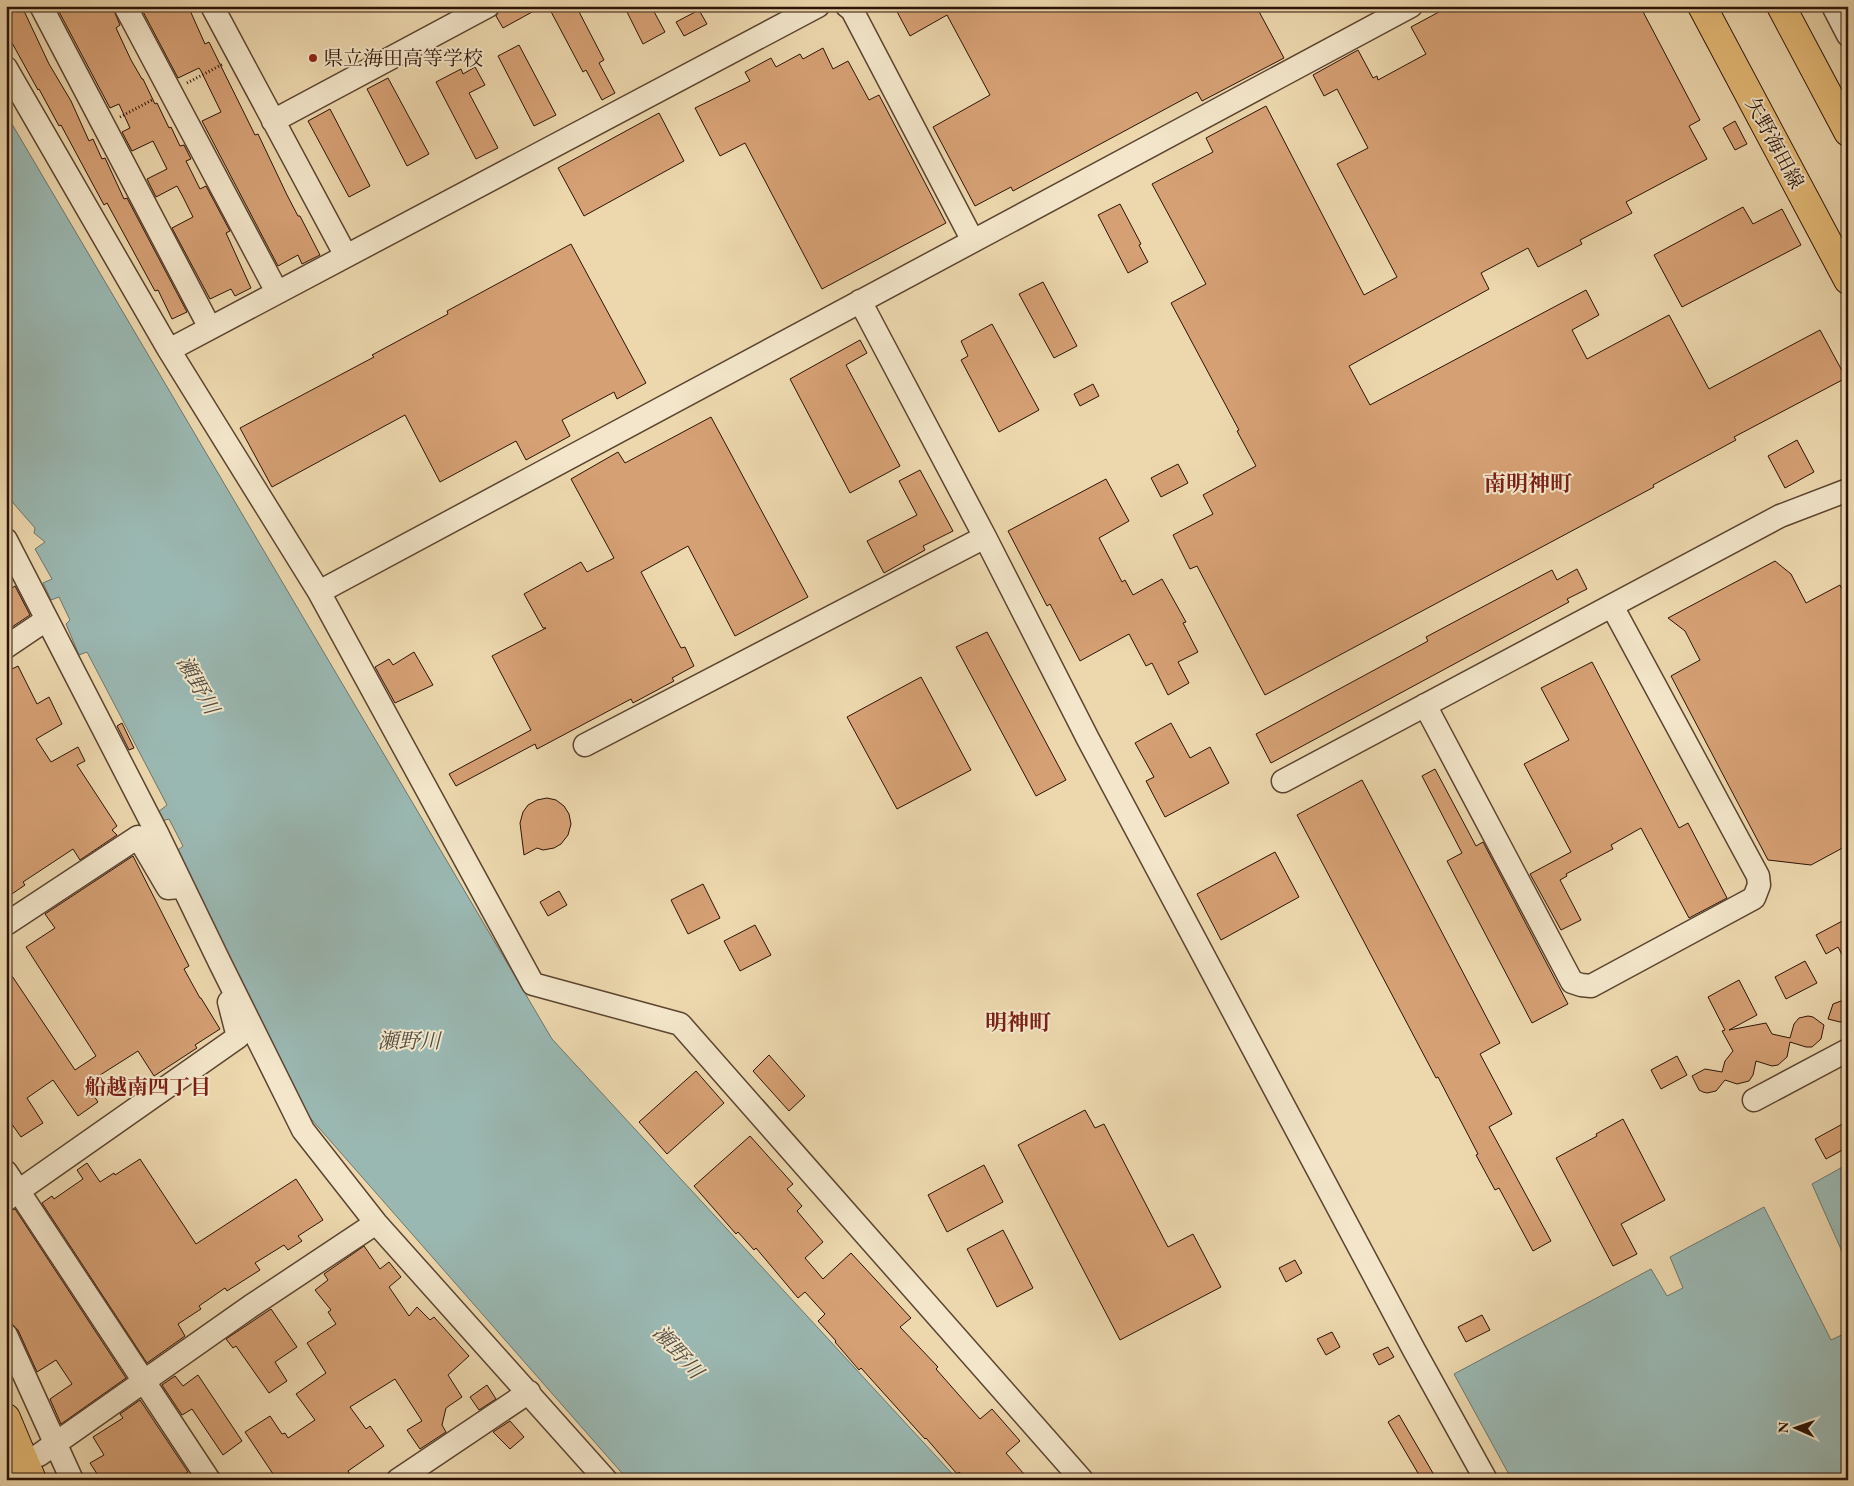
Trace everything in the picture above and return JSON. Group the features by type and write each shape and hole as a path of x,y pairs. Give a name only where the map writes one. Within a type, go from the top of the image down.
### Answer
{"main road":[{"name":"矢野海田線","path":"1702,6 1848,280"},
{"path":"1781,6 1848,132"},
{"path":"6,1418 42,1459"},
{"path":"6,1474 9,1480"}],"street":[{"path":"41,6 210,328"},
{"path":"125,6 277,292"},
{"path":"212,6 346,256"},
{"path":"273,121 488,6"},
{"path":"169,350 818,6"},
{"path":"847,6 852,10 973,242"},
{"path":"318,592 1411,6"},
{"path":"1833,6 1848,35"},
{"path":"6,68 169,350 318,592 533,984 680,1024 1082,1480"},
{"path":"860,302 985,537 1088,739 1410,1342 1486,1480"},
{"path":"1282,781 1780,516 1848,490"},
{"path":"585,745 985,537"},
{"path":"6,540 157,833 303,1130 376,1223 606,1480"},
{"path":"1425,705 1572,982 1591,986 1754,898 1759,885 1758,876 1612,606"},
{"path":"6,647 46,620"},
{"path":"6,924 138,837 168,888 183,886"},
{"path":"209,1480 143,1380 10,1187 238,1037 220,963"},
{"path":"1754,1100 1848,1050"},
{"path":"42,1459 143,1380 376,1223"},
{"path":"6,1335 42,1459 72,1480"},
{"path":"398,1480 426,1472 528,1392"}],"water":[{"name":"瀬野川","path":"6,114 552,1039 958,1480 628,1480 305,1112 177,851 183,846 169,819 162,821 158,812 167,805 87,652 79,655 66,624 70,620 59,597 51,600 43,583 52,579 35,549 45,542 34,533 35,528 14,504 6,489"},
{"path":"1848,1164 1848,1265 1812,1184"},
{"path":"1764,1207 1831,1340 1848,1332 1848,1480 1512,1480 1454,1374 1651,1269 1667,1296 1683,1288 1670,1257"}],"building":[{"path":"6,6 18,6 21,12 24,11 49,64 71,101 89,141 93,139 102,159 105,158 124,199 127,198 187,312 172,319 158,290 155,291 107,203 104,205 61,125 59,126 6,32"},
{"path":"56,6 112,6 120,25 116,28 131,60 155,104 157,103 169,128 171,127 180,146 184,145 191,159 186,161 200,189 206,186 230,231 226,233 251,288 235,296 231,289 210,299 172,228 193,217 182,195 177,186 156,197 147,179 167,169 153,141 132,151 122,132 130,128 119,104 110,108"},
{"path":"140,6 188,6 205,44 209,42 255,135 258,134 287,195 320,255 302,264 298,255 278,266 202,121 221,112 201,71 199,68 178,78"},
{"path":"506,6 543,6 503,28 496,16 500,9"},
{"path":"548,6 576,6 604,60 599,63 615,93 602,100 586,70 583,72"},
{"path":"624,6 651,6 665,32 643,44"},
{"path":"894,6 1256,6 1284,58 1202,101 1197,92 1013,191 1011,187 975,206 933,127 990,95 947,15 910,36"},
{"path":"1450,6 1640,6 1700,120 1689,126 1707,159 1626,202 1632,213 1580,240 1582,244 1538,267 1528,248 1481,273 1489,289 1349,366 1370,405 1586,290 1599,315 1572,330 1587,359 1669,315 1709,389 1820,330 1846,378 1734,437 1736,440 1653,485 1654,487 1265,695 1197,566 1190,569 1173,535 1213,514 1203,495 1256,466 1237,431 1239,430 1171,303 1206,284 1152,184 1213,152 1206,138 1266,106 1364,295 1397,277 1337,164 1368,148 1337,89 1324,96 1313,75 1358,50 1373,78 1377,76 1378,80 1426,54 1411,27"},
{"path":"699,10 707,24 684,36 676,22"},
{"path":"519,45 556,115 534,126 498,56"},
{"path":"823,48 833,69 848,61 869,100 879,95 946,223 822,289 745,143 720,156 695,108 750,81 745,72 771,58 776,67 800,54 803,59"},
{"path":"475,67 485,85 469,93 498,148 476,159 436,82 461,69 463,74"},
{"path":"388,78 429,154 407,166 367,89"},
{"path":"330,109 370,186 349,197 308,121"},
{"path":"659,113 684,161 584,216 558,168"},
{"path":"1735,121 1747,144 1735,150 1723,128"},
{"path":"1120,204 1141,244 1139,245 1148,262 1128,273 1098,215"},
{"path":"1743,207 1753,224 1782,209 1801,245 1682,307 1654,255"},
{"path":"571,244 646,383 617,399 614,392 562,420 570,436 526,460 516,441 440,482 405,415 272,487 240,428 374,357 372,355 448,314 447,311"},
{"path":"1043,282 1077,346 1054,358 1019,294"},
{"path":"992,324 1039,410 999,432 961,360 968,356 961,341"},
{"path":"860,340 867,353 846,365 900,466 850,493 790,379"},
{"path":"1093,384 1099,396 1080,406 1074,394"},
{"path":"711,417 808,597 735,636 688,546 641,572 681,648 685,647 694,666 672,678 674,681 633,703 631,699 537,749 535,744 456,786 449,774 531,730 492,656 546,628 543,628 524,594 581,562 587,572 614,558 571,479 618,452 625,463"},
{"path":"1797,440 1814,472 1785,488 1768,456"},
{"path":"1178,464 1188,483 1161,497 1151,478"},
{"path":"920,470 953,531 923,546 925,550 884,573 867,541 917,515 899,481"},
{"path":"1106,479 1129,521 1099,538 1122,582 1125,580 1133,595 1162,579 1186,622 1183,623 1198,652 1178,662 1189,683 1168,695 1152,663 1146,666 1129,634 1080,661 1050,604 1047,606 1008,531"},
{"path":"1775,561 1791,574 1806,603 1840,585 1848,600 1848,845 1811,865 1768,860 1671,676 1700,660 1685,631 1668,618"},
{"path":"1577,569 1587,589 1567,599 1569,602 1271,763 1256,734 1428,641 1426,637 1552,570 1557,580"},
{"path":"15,586 30,615 6,631 6,592"},
{"path":"987,632 1066,780 1036,796 956,647"},
{"path":"414,652 433,685 395,703 375,667 389,659 393,665"},
{"path":"1592,662 1679,828 1688,823 1727,898 1689,918 1641,828 1611,845 1613,849 1566,874 1567,876 1560,880 1581,920 1561,930 1530,874 1571,852 1524,764 1569,740 1541,688"},
{"path":"18,666 37,704 49,697 62,724 36,739 51,762 78,747 85,761 77,765 117,826 112,830 117,835 80,860 73,849 23,882 25,885 6,898 6,672"},
{"path":"921,677 971,770 897,809 847,717"},
{"path":"122,723 134,748 129,750 117,726"},
{"path":"1171,723 1190,758 1210,747 1229,783 1165,817 1146,781 1154,777 1135,743"},
{"path":"1435,769 1476,846 1483,842 1568,1004 1532,1023 1447,861 1462,853 1422,776"},
{"path":"1362,780 1500,1043 1480,1054 1512,1114 1489,1127 1551,1241 1533,1251 1499,1188 1495,1190 1476,1155 1478,1154 1438,1077 1436,1078 1297,815"},
{"path":"547,798 556,800 564,806 569,814 571,824 568,835 561,844 554,848 543,850 537,848 524,855 520,823 523,812 528,805 537,800"},
{"path":"1275,852 1299,897 1221,940 1197,894"},
{"path":"133,856 189,966 184,969 220,1029 195,1045 197,1048 154,1076 138,1051 86,1084 98,1102 78,1116 53,1080 27,1098 43,1123 21,1137 6,1116 6,967 75,1070 96,1056 26,947 55,928 45,914"},
{"path":"703,884 720,918 688,934 671,900"},
{"path":"559,891 567,905 548,916 540,902"},
{"path":"1848,918 1848,966 1838,947 1826,954 1816,935"},
{"path":"755,925 771,955 740,971 724,941"},
{"path":"1805,961 1817,983 1786,999 1775,977"},
{"path":"1739,980 1757,1015 1729,1030 1766,1023 1772,1034 1790,1038 1794,1024 1799,1018 1808,1016 1813,1017 1824,1025 1821,1039 1812,1047 1790,1042 1787,1057 1778,1065 1772,1066 1756,1061 1753,1075 1749,1081 1737,1084 1725,1080 1716,1091 1703,1092 1699,1090 1692,1076 1705,1069 1722,1072 1725,1061 1733,1051 1722,1031 1725,1030 1708,997"},
{"path":"1841,1001 1848,1003 1848,1021 1840,1022 1828,1019 1833,1004"},
{"path":"769,1055 805,1096 789,1111 753,1071"},
{"path":"1677,1056 1687,1075 1661,1089 1651,1070"},
{"path":"696,1071 724,1103 667,1154 639,1122"},
{"path":"1085,1110 1095,1128 1104,1124 1168,1247 1193,1234 1221,1287 1120,1340 1018,1145"},
{"path":"1623,1119 1665,1200 1621,1224 1637,1254 1613,1266 1556,1158 1597,1136 1596,1134"},
{"path":"1848,1121 1848,1147 1826,1159 1815,1139"},
{"path":"750,1136 793,1184 787,1189 802,1206 797,1211 823,1242 805,1258 823,1279 851,1253 911,1318 900,1327 938,1367 936,1369 980,1419 992,1409 1020,1441 1006,1453 1029,1480 965,1480 959,1472 957,1474 926,1438 861,1368 859,1370 835,1342 818,1321 825,1314 805,1292 798,1298 756,1248 754,1250 738,1232 736,1234 694,1186"},
{"path":"140,1159 196,1244 296,1179 323,1220 298,1236 302,1241 288,1250 284,1245 255,1263 260,1270 227,1291 225,1288 199,1306 201,1309 178,1324 185,1336 147,1363 42,1203 52,1196 54,1199 83,1179 77,1170 87,1163 100,1182"},
{"path":"984,1165 1003,1202 947,1232 928,1195"},
{"path":"15,1209 126,1378 61,1424 50,1399 72,1384 56,1360 37,1372 18,1330 12,1324 6,1310 6,1212"},
{"path":"1003,1230 1033,1288 997,1307 967,1249"},
{"path":"364,1246 380,1269 389,1262 401,1277 389,1287 409,1316 417,1307 430,1320 434,1317 469,1356 448,1375 462,1397 446,1408 442,1425 446,1432 420,1449 407,1430 422,1421 395,1379 350,1407 366,1429 370,1426 384,1446 348,1471 353,1480 277,1480 245,1432 270,1416 282,1434 285,1433 288,1438 315,1420 296,1394 326,1373 307,1343 336,1324 328,1312 331,1310 315,1290 328,1280 324,1274"},
{"path":"1295,1260 1302,1273 1286,1282 1279,1268"},
{"path":"271,1309 297,1347 275,1362 287,1381 269,1393 236,1346 233,1348 226,1339"},
{"path":"1482,1315 1490,1330 1466,1342 1458,1327"},
{"path":"1332,1332 1340,1347 1326,1355 1317,1339"},
{"path":"1388,1347 1394,1357 1379,1365 1373,1354"},
{"path":"198,1375 242,1441 223,1455 192,1409 182,1415 162,1385 175,1376 183,1386"},
{"path":"487,1385 496,1399 479,1410 470,1397"},
{"path":"140,1400 188,1472 177,1480 101,1480 90,1463 104,1455 93,1437 123,1418 120,1414"},
{"path":"1399,1415 1437,1480 1422,1480 1388,1422"},
{"path":"510,1421 524,1437 510,1449 493,1432"}],"place":[{"name":"県立海田高等学校","path":"313,58"}],"district":[{"name":"南明神町","path":"1528,483"},
{"name":"明神町","path":"1018,1022"},
{"name":"船越南四丁目","path":"148,1087"}]}
